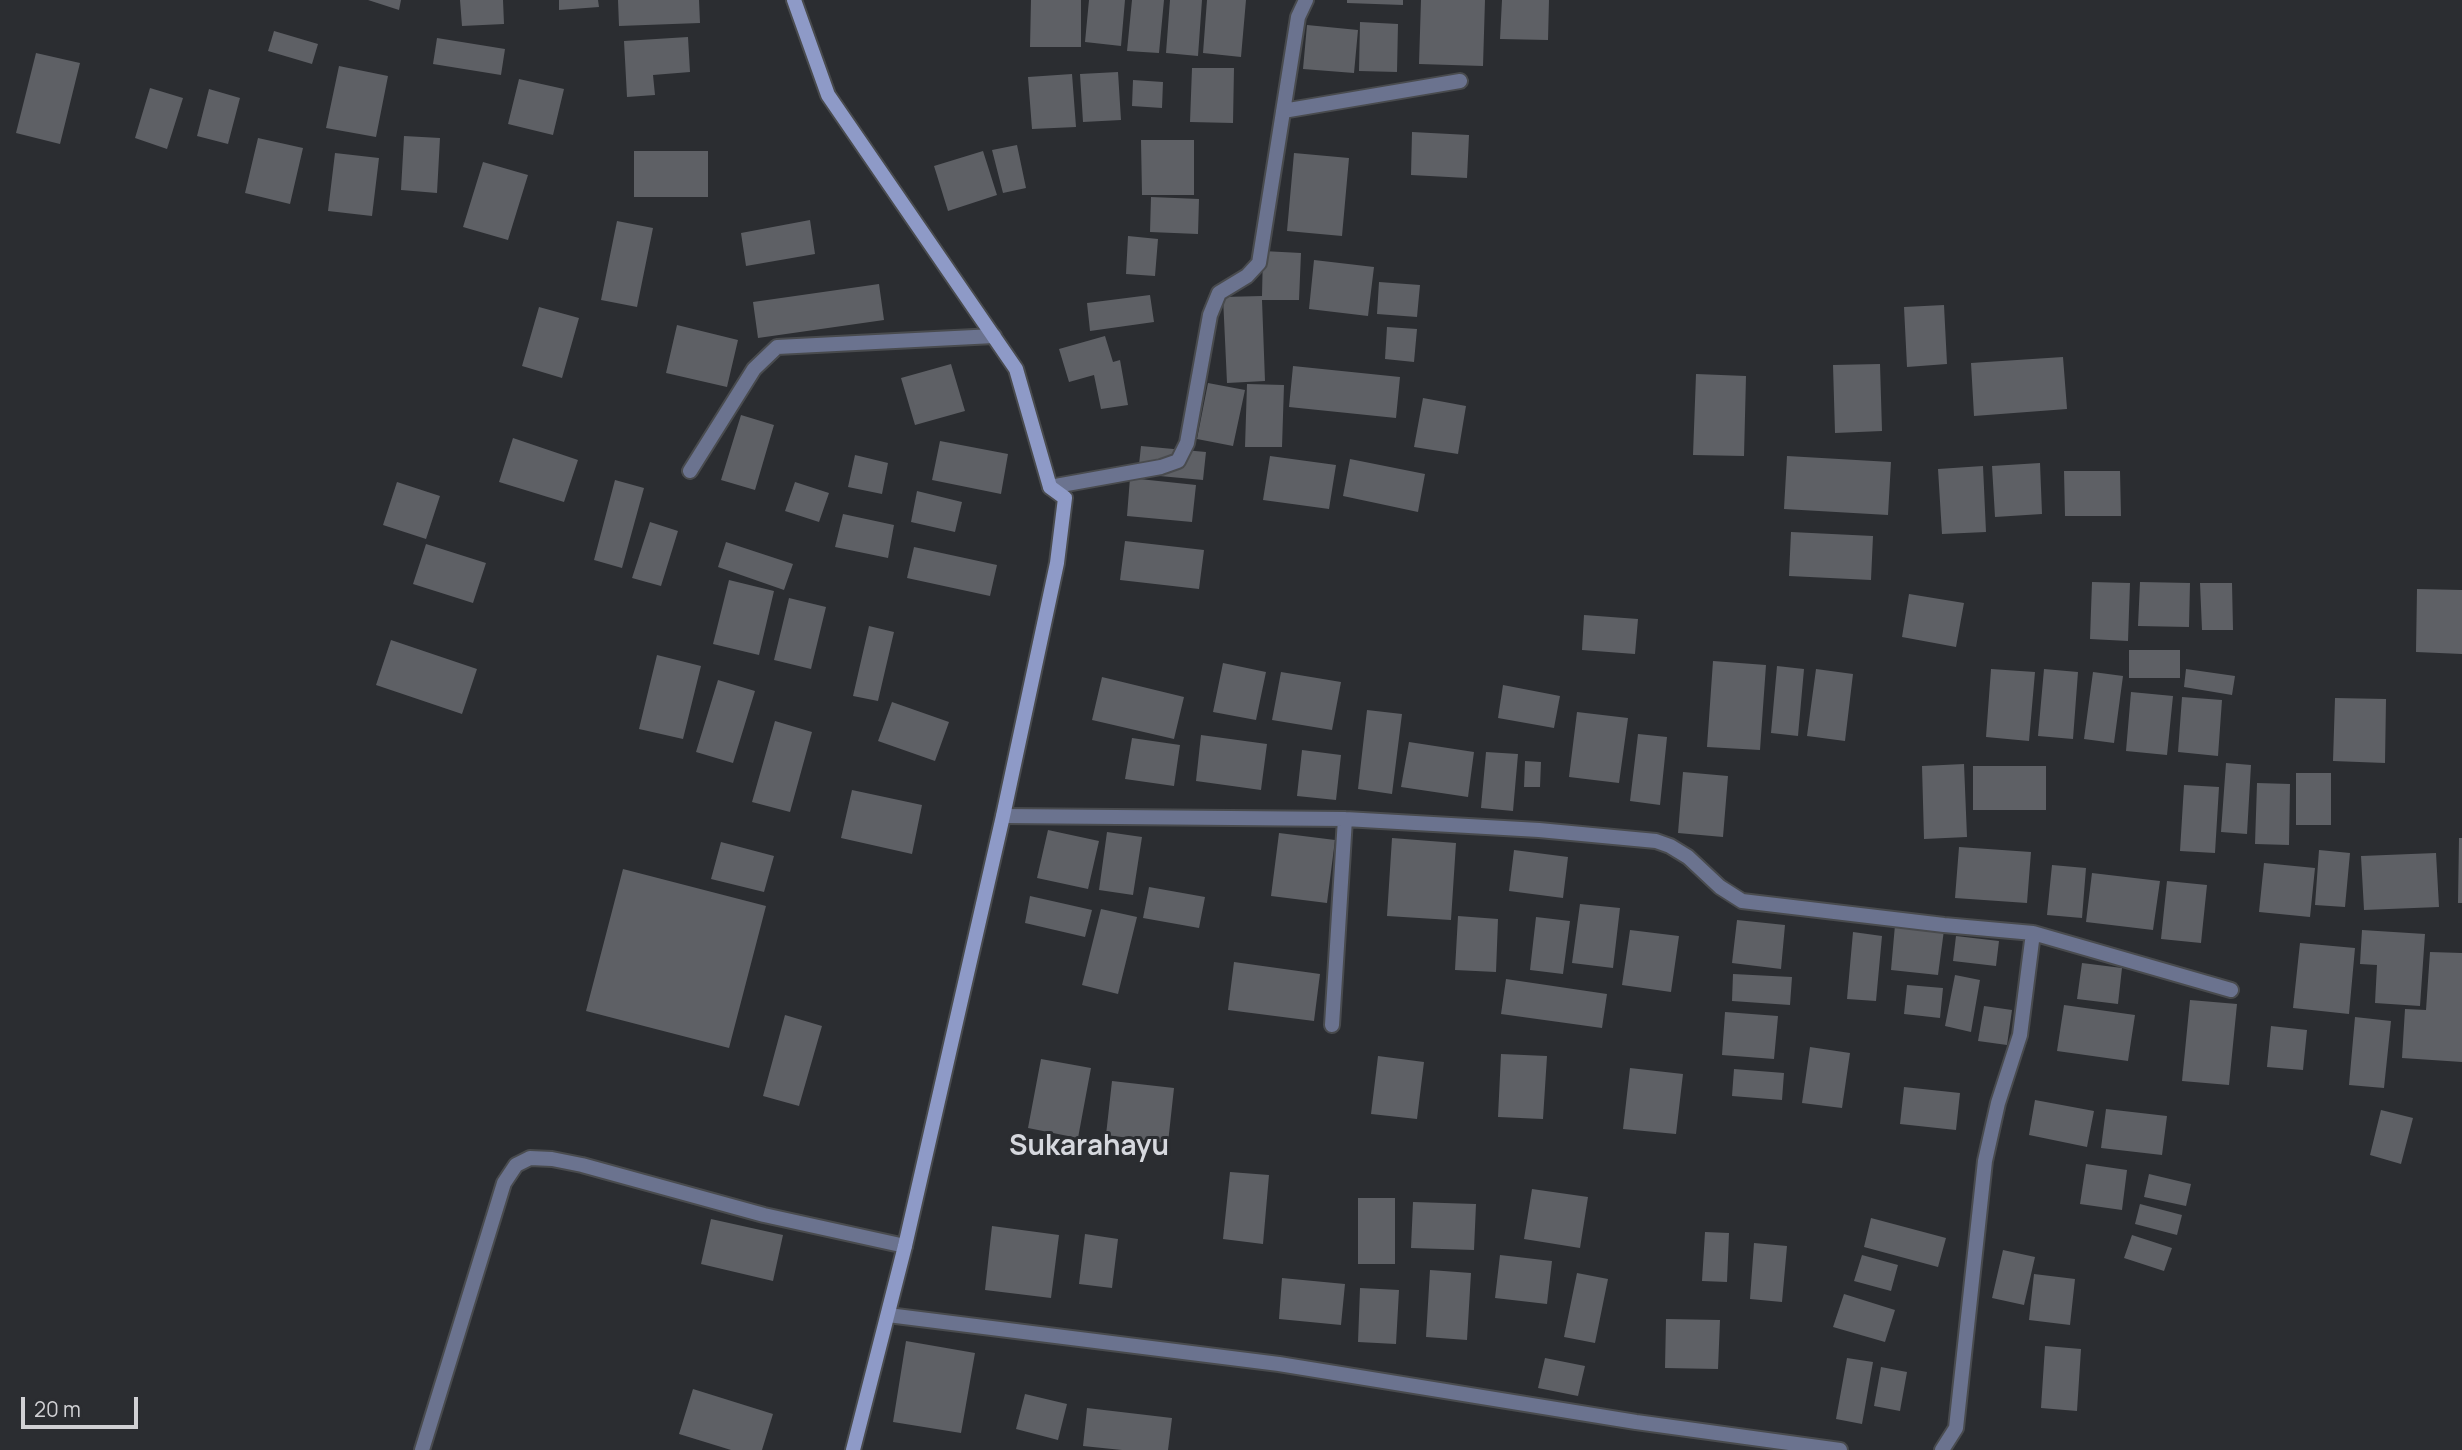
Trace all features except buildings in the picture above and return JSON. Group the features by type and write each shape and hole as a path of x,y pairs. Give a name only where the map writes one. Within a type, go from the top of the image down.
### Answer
{"street":[{"path":"794,0 828,95 1016,369 1050,487 1065,498 1057,564 1003,816 905,1246 853,1450"},
{"path":"1050,487 1161,467 1178,461 1187,443 1210,314 1219,293 1247,276 1259,263 1298,17 1306,0"},
{"path":"1283,111 1460,81"},
{"path":"690,471 754,369 777,347 994,337"},
{"path":"1003,816 1345,820 1539,830 1656,841 1670,846 1688,858 1720,887 1742,901 2033,933 2231,990"},
{"path":"1332,1025 1345,820"},
{"path":"1942,1450 1956,1428 1985,1161 1998,1103 2020,1035 2033,933"},
{"path":"422,1450 504,1183 516,1165 530,1158 582,1165 764,1215 905,1246"},
{"path":"888,1315 1279,1364 1636,1422 1840,1450"}],"district":[{"name":"Sukarahayu","path":"1089,1147"}]}
